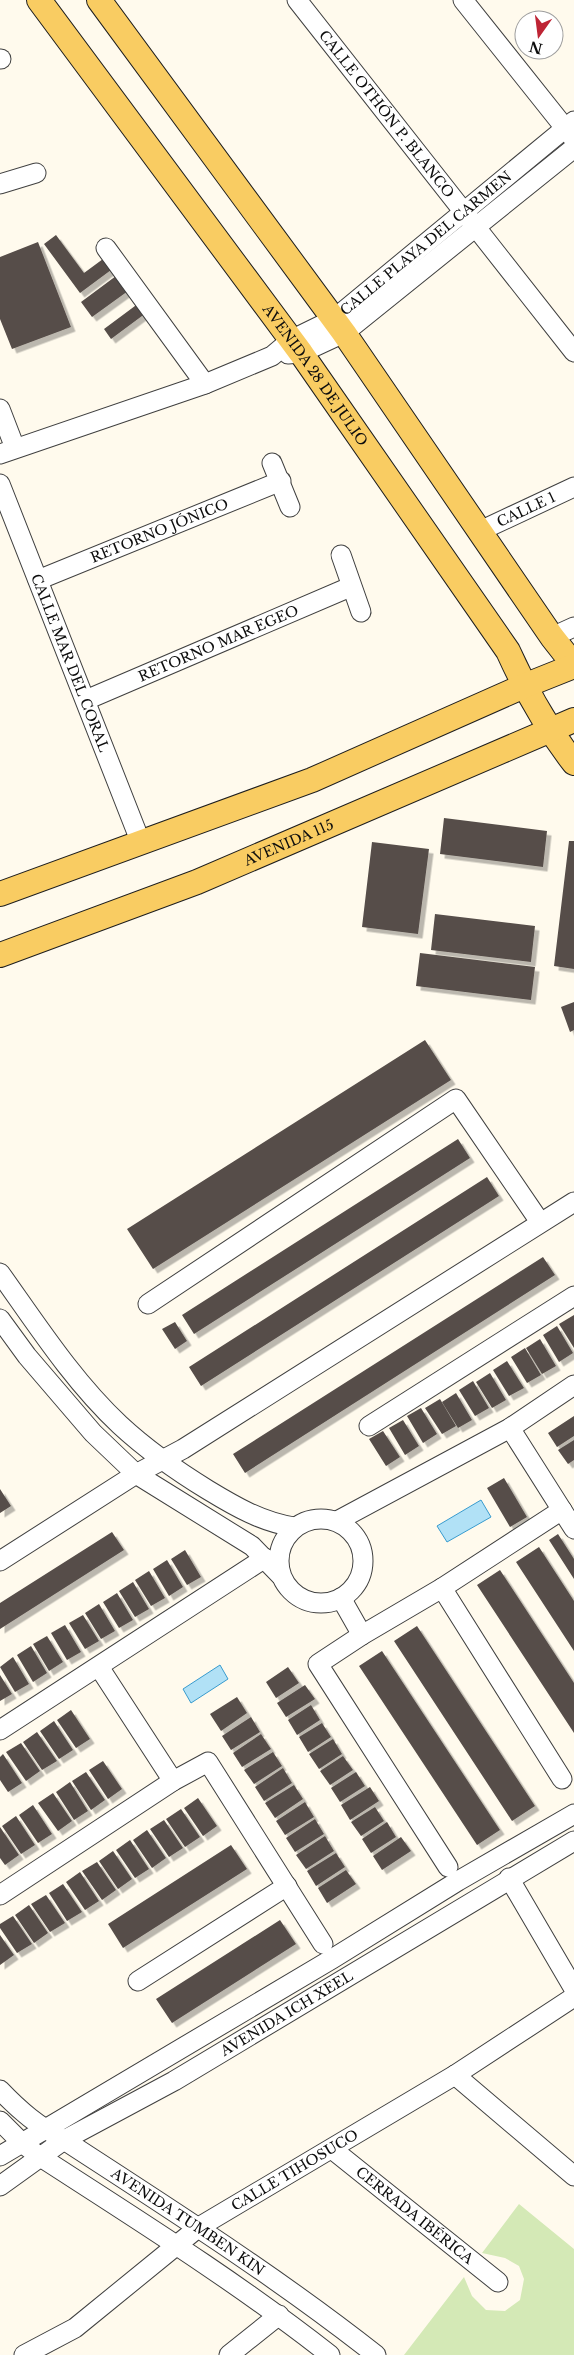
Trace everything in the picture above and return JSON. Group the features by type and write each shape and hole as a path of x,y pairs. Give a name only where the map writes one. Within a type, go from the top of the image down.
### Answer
{"main road":[{"name":"AVENIDA 28 DE JULIO","path":"39,0 296,347 508,651 524,686 549,732 574,763"},
{"path":"0,894 312,780 574,665 552,637 339,326 99,0"},
{"name":"AVENIDA 115","path":"0,955 197,882 574,720"}],"street":[{"name":"CALLE OTHÓN P. BLANCO","path":"296,0 574,352"},
{"path":"463,0 571,129"},
{"name":"CALLE PLAYA DEL CARMEN","path":"339,326 464,212 571,129"},
{"name":"CALLE PLAYA DEL CARMEN","path":"8,451 205,384 296,347 339,326 477,229 574,148"},
{"path":"0,184 36,173"},
{"path":"106,248 205,384"},
{"path":"0,409 8,451"},
{"path":"272,463 290,508"},
{"name":"RETORNO JÓNICO","path":"38,580 280,481"},
{"name":"CALLE MAR DEL CORAL","path":"0,484 141,843"},
{"name":"CALLE 1","path":"480,530 574,487"},
{"path":"341,555 350,587 361,612"},
{"name":"RETORNO MAR EGEO","path":"86,700 350,587"},
{"path":"552,637 574,627"},
{"path":"148,1304 456,1099 540,1222"},
{"path":"0,1560 574,1202"},
{"path":"0,1273 84,1387 119,1424 176,1470 239,1509 272,1524 294,1527"},
{"path":"369,1426 574,1296"},
{"path":"0,1319 27,1356 93,1433 136,1474 252,1546 280,1575 286,1587 296,1596 308,1602 321,1604 341,1598 357,1584 363,1570 363,1555 358,1541 349,1529 337,1521 322,1518 307,1520 294,1527 285,1537 280,1549 278,1562 280,1575"},
{"path":"337,1521 510,1428 574,1385"},
{"path":"510,1428 574,1530"},
{"path":"448,1867 318,1664 362,1635 442,1588 562,1510"},
{"path":"0,1730 264,1558"},
{"path":"442,1588 562,1779"},
{"path":"341,1598 362,1635"},
{"path":"99,1667 173,1781"},
{"path":"0,1895 173,1781 208,1762 324,1944"},
{"path":"0,2156 574,1814"},
{"name":"AVENIDA ICH XEEL","path":"0,2186 39,2156 64,2140 174,2081 509,1878 574,1841"},
{"path":"509,1878 574,1989"},
{"path":"138,1981 287,1886"},
{"name":"CALLE TIHOSUCO","path":"24,2355 75,2328 199,2227 454,2075 574,1997"},
{"path":"454,2075 574,2176"},
{"name":"AVENIDA TUMBEN KIN","path":"0,2090 21,2113 43,2129 64,2140 199,2227 339,2326 376,2355"},
{"name":"AVENIDA TUMBEN KIN","path":"0,2121 22,2144 178,2244 279,2315 330,2355"},
{"name":"CERRADA IBÉRICA","path":"332,2149 498,2282"},
{"path":"229,2355 279,2315"}],"green space":[{"path":"519,2204 574,2249 574,2355 404,2355 464,2277 472,2296 486,2310 505,2311 520,2300 524,2279 519,2266 505,2258 482,2253"}],"water":[{"path":"481,1500 491,1517 447,1542 437,1526"},
{"path":"220,1665 228,1679 191,1703 183,1689"}],"building":[{"path":"56,235 84,273 103,259 111,270 80,293 44,244"},
{"path":"38,242 71,327 12,349 0,319 0,257"},
{"path":"116,276 128,291 92,317 81,302"},
{"path":"139,303 146,313 111,339 104,329"},
{"path":"444,818 547,831 543,867 440,854"},
{"path":"569,841 574,841 574,969 554,966"},
{"path":"372,842 429,849 418,934 362,927"},
{"path":"435,914 535,926 531,962 431,950"},
{"path":"420,953 535,967 531,1000 416,986"},
{"path":"574,1002 574,1030 570,1032 561,1007"},
{"path":"425,1040 451,1080 153,1269 127,1229"},
{"path":"458,1139 470,1158 194,1334 182,1315"},
{"path":"487,1177 499,1196 201,1386 189,1367"},
{"path":"543,1257 555,1275 245,1473 233,1454"},
{"path":"574,1315 574,1348 559,1324"},
{"path":"175,1322 187,1341 175,1349 162,1329"},
{"path":"557,1326 573,1353 559,1362 543,1335"},
{"path":"540,1339 556,1366 542,1374 526,1348"},
{"path":"525,1348 541,1375 527,1383 511,1357"},
{"path":"507,1361 524,1388 509,1396 493,1370"},
{"path":"490,1373 506,1400 492,1408 476,1382"},
{"path":"473,1381 489,1408 475,1416 459,1390"},
{"path":"456,1393 472,1420 458,1428 442,1402"},
{"path":"440,1399 456,1426 442,1434 425,1408"},
{"path":"421,1408 437,1434 423,1443 407,1416"},
{"path":"574,1416 574,1436 557,1447 548,1433"},
{"path":"403,1420 419,1446 405,1455 389,1428"},
{"path":"383,1431 400,1457 386,1466 369,1439"},
{"path":"574,1440 574,1460 568,1464 558,1450"},
{"path":"504,1478 527,1517 510,1527 487,1488"},
{"path":"0,1489 11,1506 0,1513"},
{"path":"112,1532 124,1550 0,1629 0,1603"},
{"path":"558,1534 574,1559 574,1579 549,1540"},
{"path":"539,1547 574,1601 574,1651 516,1562"},
{"path":"185,1550 201,1577 187,1585 171,1559"},
{"path":"167,1560 183,1587 169,1596 153,1569"},
{"path":"500,1570 574,1683 574,1733 477,1585"},
{"path":"149,1571 165,1598 151,1606 135,1580"},
{"path":"133,1582 149,1609 135,1617 119,1591"},
{"path":"117,1593 133,1620 119,1628 103,1602"},
{"path":"99,1604 115,1631 101,1639 85,1613"},
{"path":"83,1615 99,1641 85,1649 69,1623"},
{"path":"65,1625 81,1652 67,1660 51,1633"},
{"path":"417,1626 535,1806 512,1821 394,1641"},
{"path":"47,1636 63,1662 49,1671 33,1644"},
{"path":"31,1646 47,1673 33,1682 17,1655"},
{"path":"382,1651 500,1830 477,1845 359,1666"},
{"path":"13,1657 29,1684 15,1692 0,1667"},
{"path":"288,1667 299,1683 276,1698 266,1682"},
{"path":"0,1675 12,1694 0,1701"},
{"path":"305,1685 315,1699 286,1717 277,1703"},
{"path":"237,1697 247,1713 221,1731 210,1714"},
{"path":"311,1705 320,1720 297,1735 288,1720"},
{"path":"71,1710 90,1739 76,1748 57,1720"},
{"path":"251,1717 260,1732 231,1750 222,1736"},
{"path":"54,1721 73,1750 59,1759 40,1731"},
{"path":"322,1723 331,1737 308,1752 299,1737"},
{"path":"37,1732 57,1761 42,1770 23,1742"},
{"path":"261,1734 271,1749 242,1767 233,1753"},
{"path":"333,1739 342,1754 319,1769 309,1754"},
{"path":"21,1743 40,1771 26,1781 6,1752"},
{"path":"273,1752 282,1766 254,1784 244,1770"},
{"path":"3,1754 22,1783 8,1792 0,1780 0,1757"},
{"path":"343,1756 353,1770 330,1785 320,1771"},
{"path":"103,1761 122,1789 108,1799 89,1770"},
{"path":"283,1768 292,1783 264,1801 255,1787"},
{"path":"86,1772 105,1800 91,1810 72,1781"},
{"path":"356,1772 365,1786 340,1802 331,1788"},
{"path":"70,1782 88,1811 74,1820 56,1792"},
{"path":"294,1785 303,1799 275,1818 265,1803"},
{"path":"370,1787 379,1801 350,1820 341,1805"},
{"path":"53,1793 72,1821 58,1831 38,1803"},
{"path":"198,1798 217,1826 203,1836 184,1808"},
{"path":"305,1802 314,1817 285,1835 276,1821"},
{"path":"33,1805 52,1834 38,1843 19,1815"},
{"path":"375,1807 384,1821 361,1836 351,1822"},
{"path":"181,1809 200,1837 185,1847 166,1819"},
{"path":"16,1816 35,1845 21,1854 2,1826"},
{"path":"315,1819 324,1834 295,1852 286,1838"},
{"path":"164,1820 183,1848 169,1857 150,1829"},
{"path":"387,1822 396,1837 371,1853 362,1839"},
{"path":"0,1827 19,1855 5,1865 0,1858"},
{"path":"147,1830 166,1858 152,1868 133,1840"},
{"path":"325,1836 334,1851 306,1869 296,1855"},
{"path":"401,1837 411,1851 382,1870 373,1856"},
{"path":"130,1840 149,1869 135,1878 116,1850"},
{"path":"231,1845 247,1869 123,1948 108,1924"},
{"path":"113,1851 132,1879 118,1889 99,1861"},
{"path":"336,1853 345,1867 316,1886 307,1871"},
{"path":"97,1862 116,1890 102,1900 82,1871"},
{"path":"346,1870 356,1884 327,1903 318,1888"},
{"path":"80,1872 99,1901 85,1910 66,1882"},
{"path":"63,1884 82,1912 67,1921 49,1893"},
{"path":"46,1895 65,1923 50,1932 31,1904"},
{"path":"29,1905 48,1933 34,1943 15,1915"},
{"path":"13,1916 32,1944 17,1953 0,1928 0,1924"},
{"path":"280,1920 296,1944 172,2023 156,1999"},
{"path":"0,1935 14,1955 0,1965"}]}
